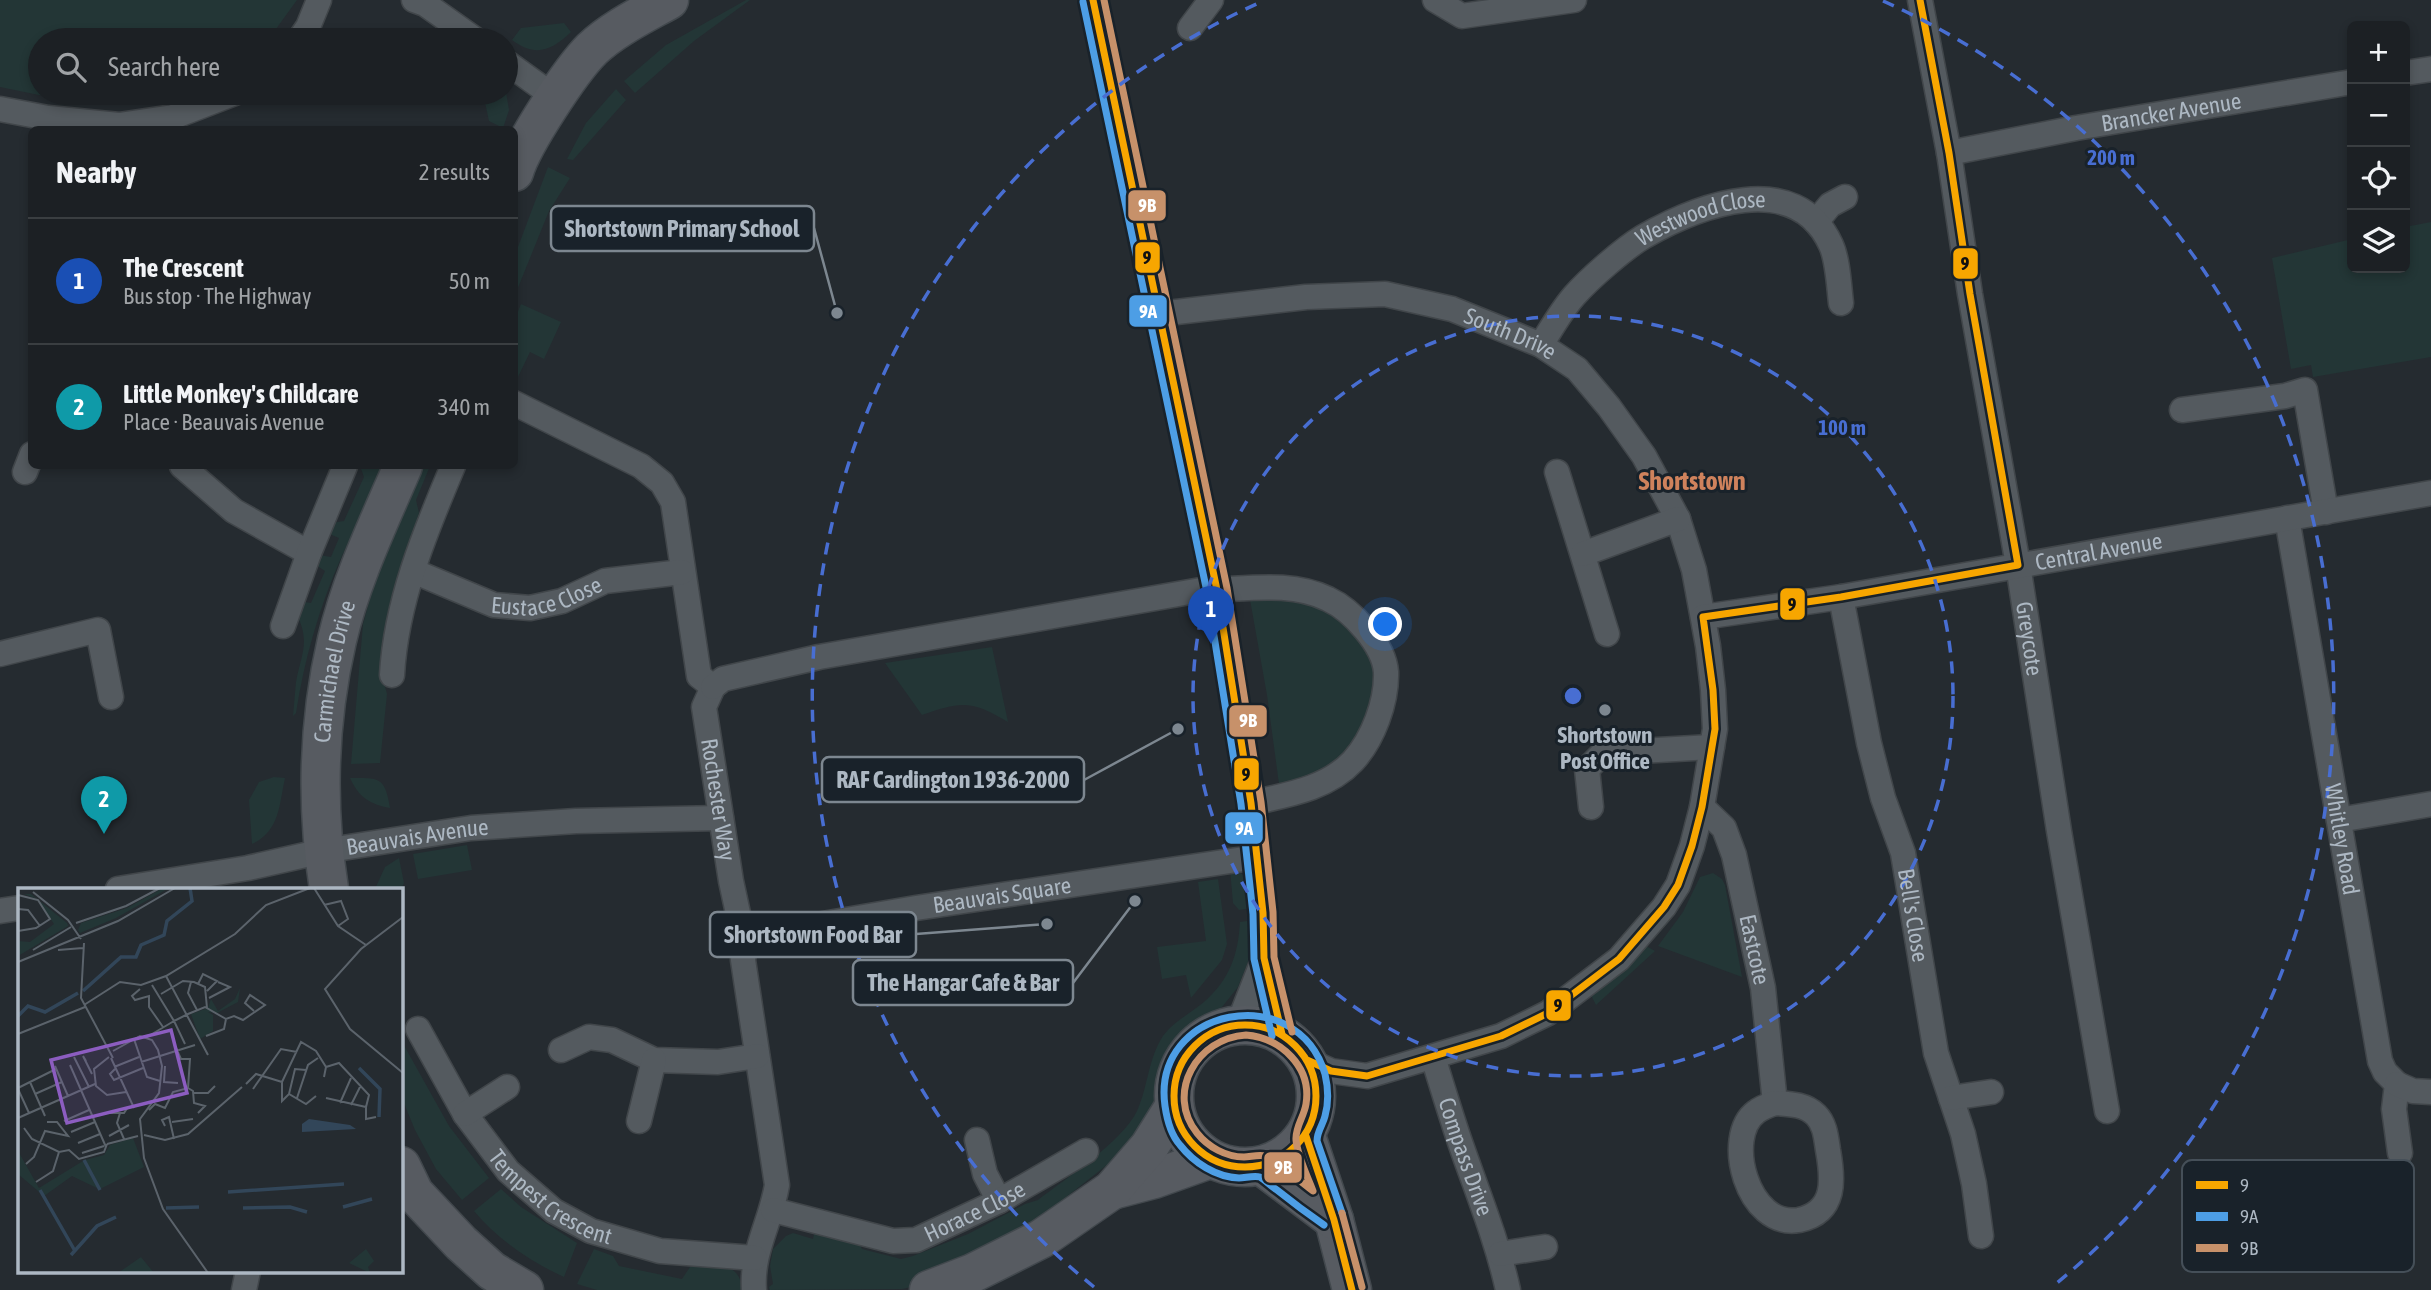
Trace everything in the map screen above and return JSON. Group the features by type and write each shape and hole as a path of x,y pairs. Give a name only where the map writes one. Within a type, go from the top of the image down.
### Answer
{"main road":[{"path":"518,164 556,98 592,50 669,0"},
{"name":"Carmichael Drive","path":"329,888 319,807 322,738 337,640 357,578 402,469"},
{"path":"1238,1024 1261,1026 1295,1047 1317,1085 1319,1100 1306,1136 1287,1155 1262,1166 1244,1168 1227,1166 1210,1159 1193,1146 1181,1128 1174,1107 1174,1084 1189,1052 1196,1043 1216,1030 1238,1024"},
{"path":"929,1290 974,1273 1041,1239 1112,1190 1149,1147 1174,1107"},
{"path":"1306,1136 1334,1220 1352,1290"},
{"path":"1112,1190 1154,1179 1210,1159"},
{"path":"1262,1166 1334,1220"},
{"path":"402,1168 414,1193 498,1284"}],"street":[{"path":"308,28 319,0"},
{"path":"414,0 425,4 459,28"},
{"path":"1093,0 1217,590 1251,803 1263,914 1264,958 1295,1047"},
{"path":"1190,27 1211,0"},
{"path":"1436,0 1462,16 1574,0"},
{"name":"Greycote","path":"1920,0 1949,153 1970,294 2018,565 2059,831 2107,1111"},
{"path":"2410,73 2431,69"},
{"path":"518,71 556,98"},
{"name":"Brancker Avenue","path":"1949,153 2076,128 2347,83"},
{"path":"124,126 173,117 204,105"},
{"path":"0,109 111,126"},
{"path":"1816,222 1830,205 1845,197"},
{"name":"Westwood Close","path":"1541,345 1573,297 1641,238 1698,210 1744,200 1767,198 1788,203 1816,222 1832,246 1841,303"},
{"name":"South Drive","path":"1159,314 1306,297 1385,294 1452,309 1541,345 1577,369 1609,407 1644,456 1678,519 1694,570 1703,617 1713,690 1715,729 1702,807 1678,885 1664,906 1619,959 1548,1013 1501,1036 1367,1076 1331,1071 1295,1047"},
{"path":"2182,410 2285,396 2305,390 2326,512"},
{"path":"518,405 641,466 662,483 673,502 699,676 713,687 723,679 819,657 1201,590 1260,587 1299,590 1329,599 1354,619 1376,642 1386,671 1382,704 1370,736 1353,762 1326,780 1297,793 1251,803"},
{"path":"185,469 234,511 309,553"},
{"path":"282,626 344,469"},
{"path":"392,675 393,649 420,544 452,469"},
{"path":"1557,472 1607,634"},
{"name":"Central Avenue","path":"1703,617 1841,597 2431,493"},
{"name":"Whitley Road","path":"2287,518 2380,1060 2385,1072 2397,1084"},
{"path":"1583,554 1678,519"},
{"name":"Eustace Close","path":"414,571 494,605 530,608 562,601 605,581 682,572"},
{"name":"Bell's Close","path":"1841,597 1869,743 1883,799 1903,853 1936,1053 1962,1134 1981,1236"},
{"path":"0,654 98,630 111,697"},
{"name":"Rochester Way","path":"713,687 704,707 731,881 739,918 747,929 743,960 777,1185 773,1210 754,1258 754,1290"},
{"path":"1591,807 1587,769 1604,753 1712,747"},
{"path":"2339,820 2431,804"},
{"name":"Eastcote","path":"1702,807 1724,828 1734,855 1763,988 1775,1102"},
{"name":"Beauvais Avenue","path":"124,888 248,869 323,851 471,828 576,821 721,818"},
{"name":"Beauvais Square","path":"747,929 756,933 770,933 916,908 1257,857"},
{"path":"0,911 18,908"},
{"path":"1238,1024 1264,958"},
{"name":"Tempest Crescent","path":"418,1029 465,1114 508,1171 554,1211 591,1231 660,1251 754,1258"},
{"path":"561,1050 589,1037 612,1040 654,1060 718,1062 757,1056"},
{"name":"Compass Drive","path":"1433,1057 1500,1254 1507,1290"},
{"path":"639,1121 654,1060"},
{"path":"2400,1153 2394,1109 2397,1084 2413,1091 2431,1091"},
{"path":"465,1114 507,1087"},
{"path":"1951,1098 1992,1092"},
{"path":"1775,1102 1799,1105 1815,1114 1824,1127 1832,1182 1830,1194 1823,1206 1803,1219 1780,1219 1757,1204 1744,1168 1741,1143 1743,1132 1754,1112 1775,1102"},
{"path":"977,1140 985,1174 999,1201"},
{"name":"Horace Close","path":"773,1210 893,1241 916,1240 999,1201 1086,1151"},
{"path":"1500,1254 1545,1247"},
{"path":"244,1290 248,1272"}],"shaded area":[{"path":"0,0 297,0 277,28 28,28 28,93 0,87"},
{"path":"750,0 694,41 635,93 624,81 666,45"},
{"path":"564,23 571,32 550,47 536,50 518,44 518,32 521,28"},
{"path":"616,89 626,100 573,160 567,159 586,123"},
{"path":"486,105 508,105 504,126 489,121"},
{"path":"548,167 570,178 549,211 518,288 518,247"},
{"path":"2431,222 2431,357 2313,377 2311,365 2291,369 2272,258 2347,240 2347,273 2410,273 2410,226"},
{"path":"521,304 561,322 544,359 530,352 518,377 518,312"},
{"path":"361,469 383,469 341,558 319,615 303,673 296,713 293,716 304,640 296,613 299,601 311,603 325,571 316,565 319,555 331,557 339,538 327,533 331,523 344,521 364,477"},
{"path":"421,469 429,469 416,500 419,513 400,573 381,672 387,694 380,763 351,764 363,624 376,577"},
{"path":"1249,594 1312,605 1335,616 1360,637 1375,668 1375,695 1370,710 1347,751 1321,772 1279,784 1267,695"},
{"path":"992,647 1008,722 985,710 966,705 947,707 922,715 885,663"},
{"path":"274,777 285,778 277,816 268,832 252,844 249,800 259,782"},
{"path":"350,778 379,781 386,790 390,808 366,799 357,791"},
{"path":"467,845 472,870 418,879 413,854"},
{"path":"399,858 404,883 402,888 375,888 385,867"},
{"path":"1230,869 1246,878 1252,908 1239,910 1233,903"},
{"path":"1713,873 1722,879 1725,885 1742,977 1658,946 1683,912 1700,877"},
{"path":"1218,879 1227,944 1222,960 1191,998 1186,975 1162,979 1157,947 1206,941 1198,882"},
{"path":"1253,920 1252,952 1238,987 1222,1007 1179,1044 1163,1072 1156,1106 1122,1153 1017,1236 929,1283 902,1289 770,1290 769,1287 773,1284 770,1266 773,1249 793,1233 813,1239 815,1230 857,1239 862,1249 901,1259 968,1234 1038,1200 1077,1171 1107,1147 1130,1123 1141,1102 1154,1054 1163,1036 1204,1002 1220,984 1235,956 1240,922"},
{"path":"1646,946 1655,951 1596,1005 1591,995"},
{"path":"402,1042 449,1126 489,1178 462,1200 436,1169 402,1098"},
{"path":"501,1189 521,1207 577,1243 564,1277 516,1249 474,1211"},
{"path":"594,1249 613,1256 619,1266 682,1279 692,1264 718,1265 737,1274 742,1290 597,1290 577,1284"}],"transit line":[{"name":"9","path":"1093,0 1217,590 1251,803 1263,913 1264,958 1282,1034"},
{"name":"9B","path":"1104,0 1227,588 1261,802 1273,912 1274,957 1292,1032"},
{"name":"9","path":"1307,1060 1331,1071 1367,1076 1501,1036 1548,1013 1619,959 1664,907 1678,885 1702,807 1715,729 1713,690 1703,617 1841,597 2018,565 1970,294 1949,153 1920,0"},
{"name":"9A","path":"1083,2 1207,592 1241,804 1253,914 1254,959 1272,1036"},
{"name":"9A","path":"1324,1225 1260,1177 1230,1177 1206,1168 1186,1152 1174,1137 1165,1106 1167,1072 1180,1046 1202,1027 1229,1017 1258,1016 1286,1025 1310,1044 1325,1074 1328,1100 1317,1141 1342,1213"},
{"name":"9","path":"1245,1025 1272,1030 1296,1045 1311,1069 1316,1096 1311,1123 1296,1147 1272,1162 1245,1167 1218,1162 1194,1147 1179,1123 1174,1096 1179,1069 1194,1045 1218,1030 1245,1025"},
{"name":"9B","path":"1246,1035 1259,1037 1282,1048 1299,1067 1304,1078 1306,1104 1296,1140 1313,1191 1270,1158 1260,1155 1237,1157 1212,1147 1201,1138 1188,1117 1184,1101 1191,1070 1213,1046 1229,1038 1246,1035"},
{"name":"9","path":"1306,1136 1334,1220 1352,1290"},
{"name":"9B","path":"1342,1213 1362,1287"}],"place":[{"name":"Shortstown Primary School","path":"837,313"},
{"name":"The Crescent","path":"1211,644"},
{"name":"Shortstown Post Office","path":"1605,710"},
{"name":"RAF Cardington 1936-2000","path":"1178,729"},
{"name":"Little Monkey's Childcare","path":"104,834"},
{"name":"The Hangar Cafe & Bar","path":"1135,901"},
{"name":"Shortstown Food Bar","path":"1047,924"}],"district":[{"name":"Shortstown","path":"1692,481"}]}
